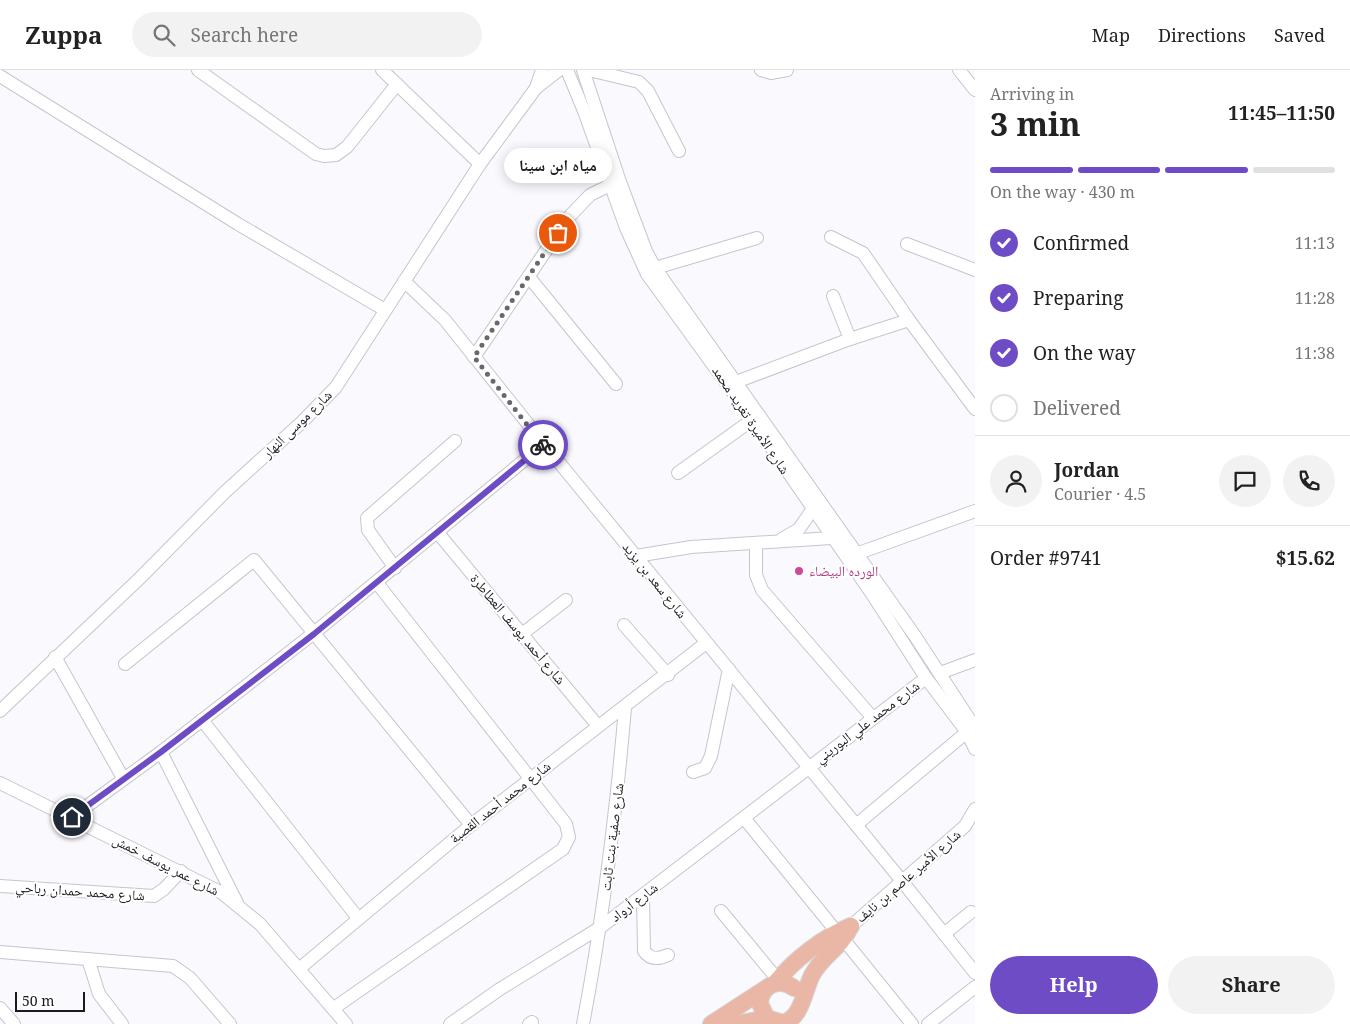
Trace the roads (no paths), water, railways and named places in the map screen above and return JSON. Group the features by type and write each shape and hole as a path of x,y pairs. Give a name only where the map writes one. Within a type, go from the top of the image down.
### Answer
{"main road":[{"name":"شارع الأمير عاصم بن نايف","path":"711,1024 772,984 800,958 844,932"},
{"name":"شارع الأمير عاصم بن نايف","path":"797,995 844,932"},
{"path":"735,1024 782,1022 798,1012 797,995 785,983 772,984 760,1004 782,1022"}],"street":[{"path":"198,70 298,142 316,154 324,156 336,155 348,147 397,84"},
{"path":"382,70 480,164"},
{"name":"شارع موسى النهار","path":"536,88 542,70"},
{"name":"شارع موسى النهار","path":"0,711 140,578 225,492 323,401 350,368 385,310 480,164 536,88 559,70"},
{"name":"شارع الأميرة تغريد محمد","path":"567,70 634,249 647,274 752,420 831,538 872,594 926,678 971,730"},
{"name":"شارع الأميرة تغريد محمد","path":"582,70 619,179 646,251 655,268 940,674 971,730 975,749"},
{"path":"589,70 639,82 648,91 679,151"},
{"path":"761,70 771,73 787,70"},
{"path":"959,70 975,90"},
{"path":"0,76 238,224 385,310"},
{"path":"474,357 568,218 590,195 610,185"},
{"path":"831,237 863,253 909,320 975,409"},
{"path":"655,268 756,238"},
{"path":"907,244 975,270"},
{"path":"529,277 616,384"},
{"name":"شارع سعد بن يزيد","path":"404,282 445,320 975,973"},
{"path":"833,296 850,339"},
{"path":"736,382 850,339 909,320"},
{"path":"678,473 752,420"},
{"path":"395,568 368,530 368,518 455,441"},
{"path":"72,817 161,752 314,634 544,444"},
{"path":"777,542 799,529 812,510"},
{"path":"856,554 975,511"},
{"name":"شارع أحمد يوسف العطاطرة","path":"438,533 598,726"},
{"path":"636,556 691,547 831,538"},
{"path":"756,543 756,575 762,590 872,717"},
{"path":"125,664 254,560 470,825"},
{"path":"334,1008 564,849 569,837 566,824 377,583"},
{"path":"522,634 566,600"},
{"path":"624,625 668,675"},
{"name":"شارع محمد أحمد القصبة","path":"300,968 470,825 598,726 668,675 706,643"},
{"path":"55,657 124,778"},
{"path":"940,674 975,660"},
{"path":"693,772 705,768 711,756 729,670"},
{"name":"شارع محمد علي البوريني","path":"809,767 872,717 926,678"},
{"name":"شارع صفية بنت ثابت","path":"583,1024 601,926 625,708"},
{"path":"202,720 358,918"},
{"path":"856,825 971,730"},
{"path":"161,752 237,904"},
{"name":"شارع أرواد","path":"450,1024 500,989 601,926 643,896 809,767"},
{"name":"شارع عمر يوسف خمش","path":"0,784 212,886 260,924 300,968 346,1024"},
{"name":"شارع الأمير عاصم بن نايف","path":"844,932 970,825 975,809"},
{"path":"744,818 844,932 912,1024"},
{"name":"شارع محمد حمدان رباحي","path":"0,886 150,896 159,894 181,871"},
{"path":"643,896 644,951 646,954 657,958 668,955"},
{"path":"721,912 772,984"},
{"path":"944,934 971,912"},
{"path":"0,952 173,966 190,978 230,1024"},
{"path":"88,959 99,994 122,1024"},
{"path":"928,1024 975,987"},
{"path":"0,1008 14,1024"}],"place":[{"name":"مياه ابن سينا","path":"558,233"},
{"name":"الورده البيضاء","path":"799,571"}]}
